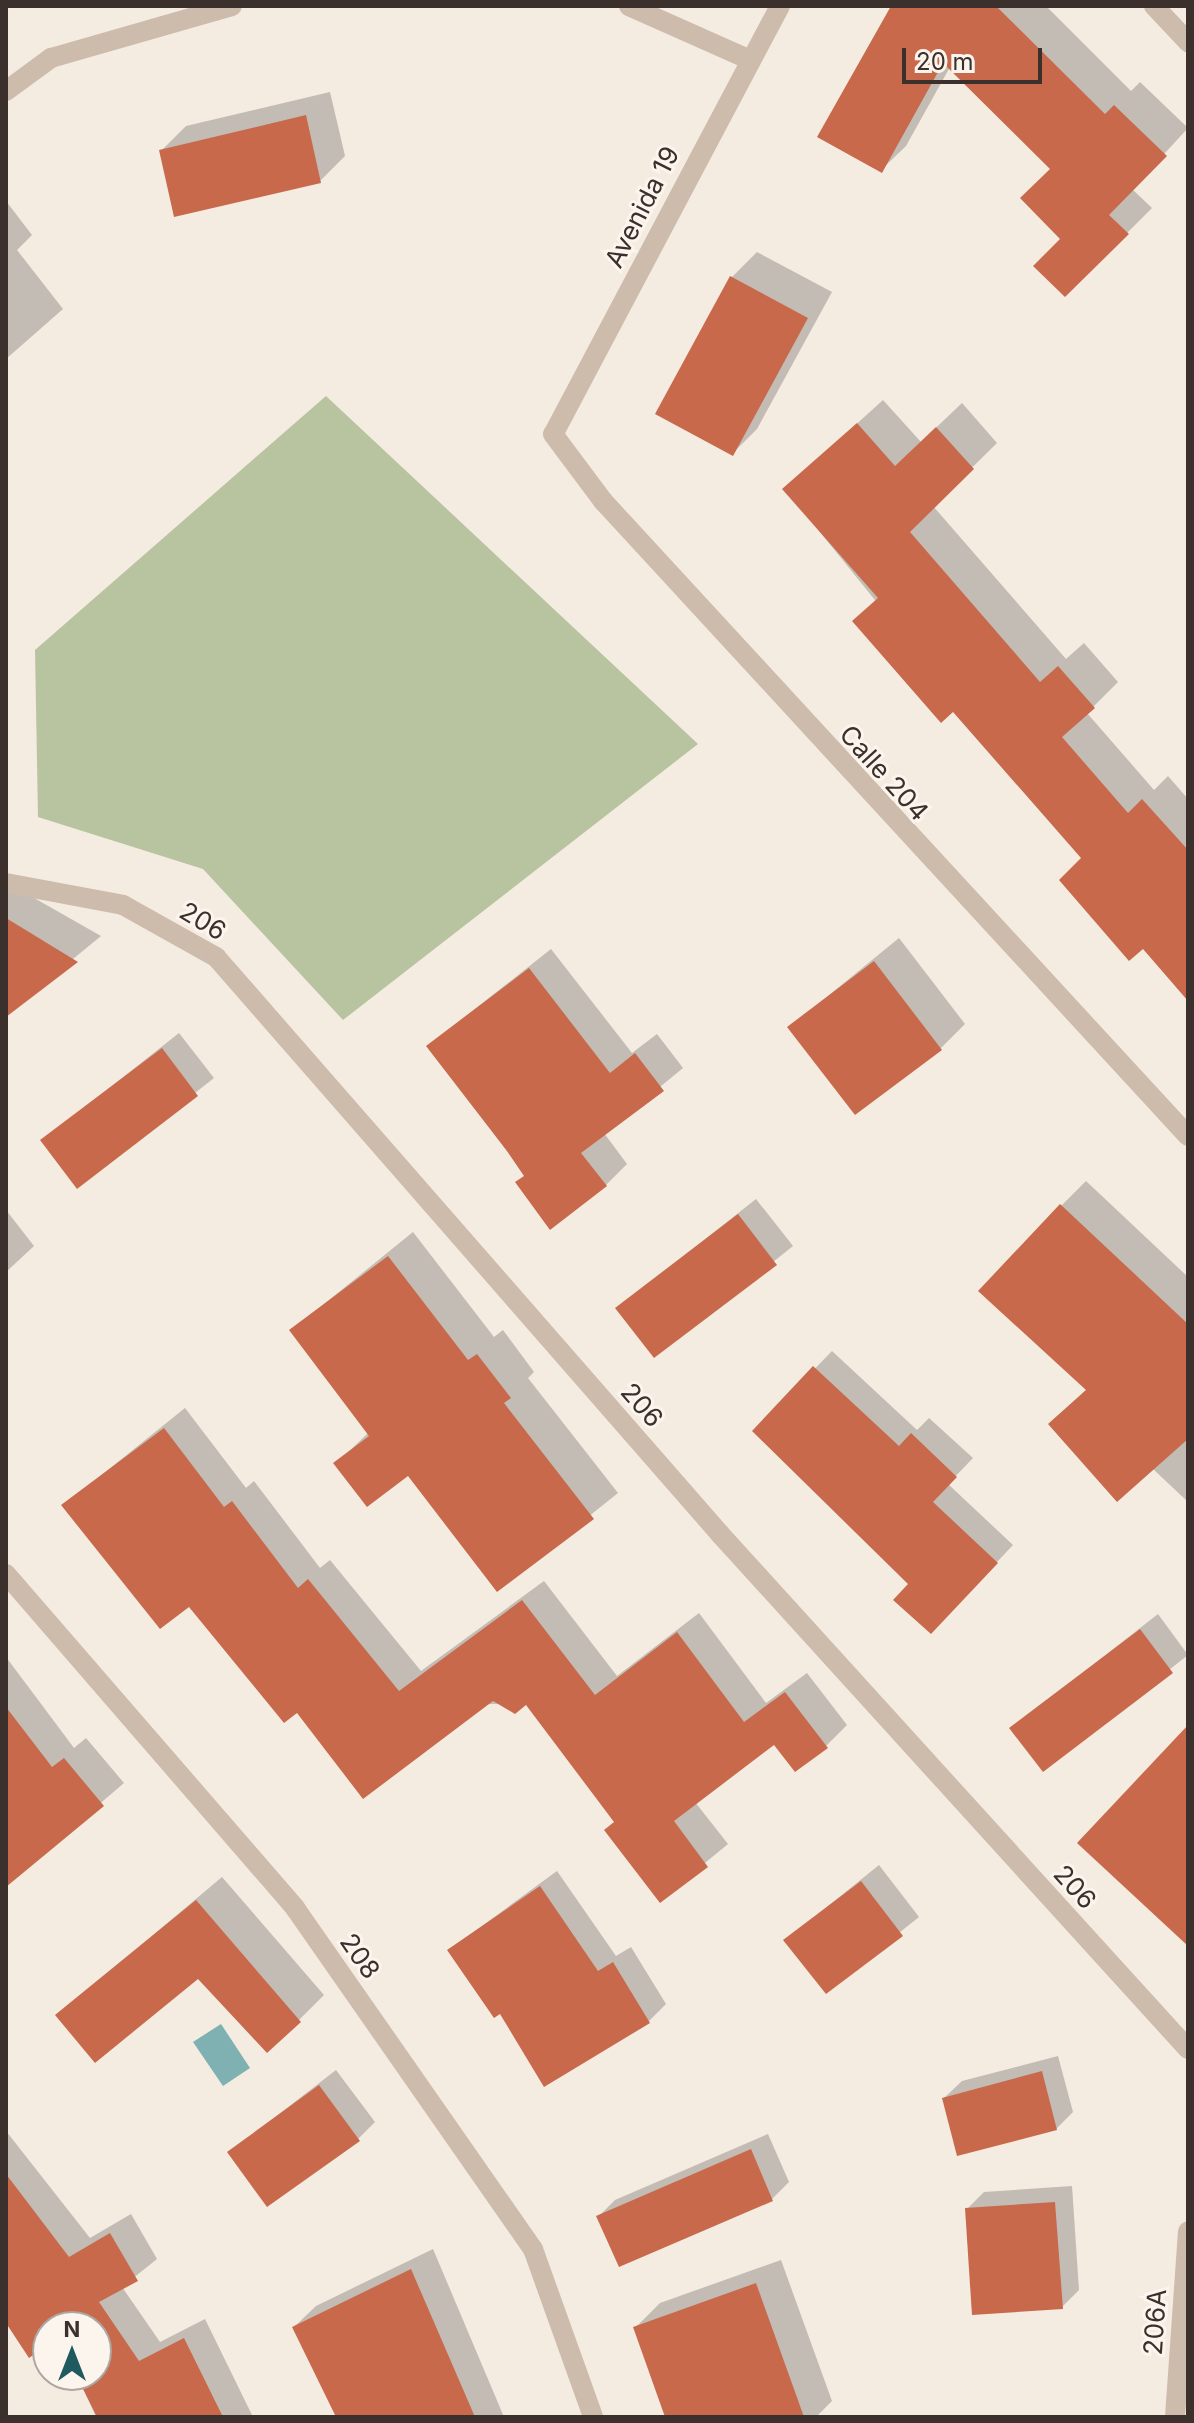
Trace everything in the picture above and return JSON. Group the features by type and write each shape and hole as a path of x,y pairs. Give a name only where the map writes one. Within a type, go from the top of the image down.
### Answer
{"street":[{"path":"6,91 51,58 232,6"},
{"path":"629,6 748,59"},
{"name":"Avenida 19","path":"553,434 748,59 780,6"},
{"path":"1154,6 1188,42"},
{"name":"Calle 204","path":"553,434 603,501 1188,1136"},
{"name":"206","path":"6,883 123,905 216,957 720,1534 1188,2049"},
{"name":"208","path":"6,1574 295,1908 533,2249 593,2417"},
{"name":"206A","path":"1175,2417 1188,2231"}],"green space":[{"path":"326,396 698,744 343,1020 203,869 38,817 35,650"}],"water":[{"path":"221,2024 250,2068 223,2086 193,2042"}],"building":[{"path":"891,6 996,6 1105,114 1114,105 1167,156 1109,215 1129,234 1065,297 1033,266 1060,239 1020,198 1050,169 943,63 882,173 817,137"},
{"path":"306,115 321,183 174,217 159,150"},
{"path":"730,276 808,318 733,456 655,414"},
{"path":"857,423 895,466 936,427 974,469 910,532 1040,682 1058,666 1095,708 1062,737 1128,813 1142,799 1188,850 1188,1001 1143,949 1129,961 1059,880 1081,858 953,712 941,723 852,621 878,598 782,489"},
{"path":"6,918 78,962 6,1017"},
{"path":"874,961 942,1050 855,1115 787,1027"},
{"path":"529,968 610,1073 635,1053 664,1091 581,1153 607,1186 550,1230 515,1182 524,1176 426,1046"},
{"path":"162,1048 198,1096 77,1189 40,1140"},
{"path":"1060,1204 1188,1324 1188,1439 1117,1502 1048,1424 1086,1390 978,1291"},
{"path":"738,1214 777,1265 654,1358 615,1308"},
{"path":"388,1256 468,1360 477,1354 511,1398 504,1403 594,1519 497,1592 408,1476 367,1507 333,1463 369,1436 289,1330"},
{"path":"813,1366 899,1446 911,1433 957,1477 933,1502 998,1563 931,1634 893,1600 908,1584 752,1431"},
{"path":"164,1428 224,1507 232,1501 298,1588 308,1579 399,1691 522,1600 595,1695 677,1632 744,1722 785,1692 828,1748 795,1772 774,1745 674,1821 708,1867 660,1903 604,1830 614,1822 526,1705 515,1714 493,1701 363,1799 297,1713 284,1723 189,1607 160,1629 61,1505"},
{"path":"1140,1629 1173,1673 1043,1772 1009,1728"},
{"path":"6,1707 52,1767 64,1758 104,1806 6,1887"},
{"path":"1188,1725 1188,1946 1077,1843"},
{"path":"861,1881 903,1936 826,1994 783,1940"},
{"path":"540,1886 598,1971 613,1962 650,2023 544,2087 500,2014 494,2018 447,1950"},
{"path":"196,1900 301,2022 267,2053 198,1979 95,2063 55,2015"},
{"path":"1042,2071 1057,2130 957,2156 942,2098"},
{"path":"319,2085 360,2141 267,2207 227,2152"},
{"path":"751,2149 773,2201 619,2267 596,2216"},
{"path":"6,2174 69,2257 110,2233 138,2281 99,2302 105,2311 32,2311 32,2356 29,2358 6,2323"},
{"path":"1055,2202 1063,2309 972,2315 965,2208"},
{"path":"411,2269 475,2417 336,2417 292,2327"},
{"path":"756,2283 804,2417 665,2417 633,2327"},
{"path":"112,2321 139,2361 184,2338 223,2417 97,2417 84,2391 112,2391"}]}
